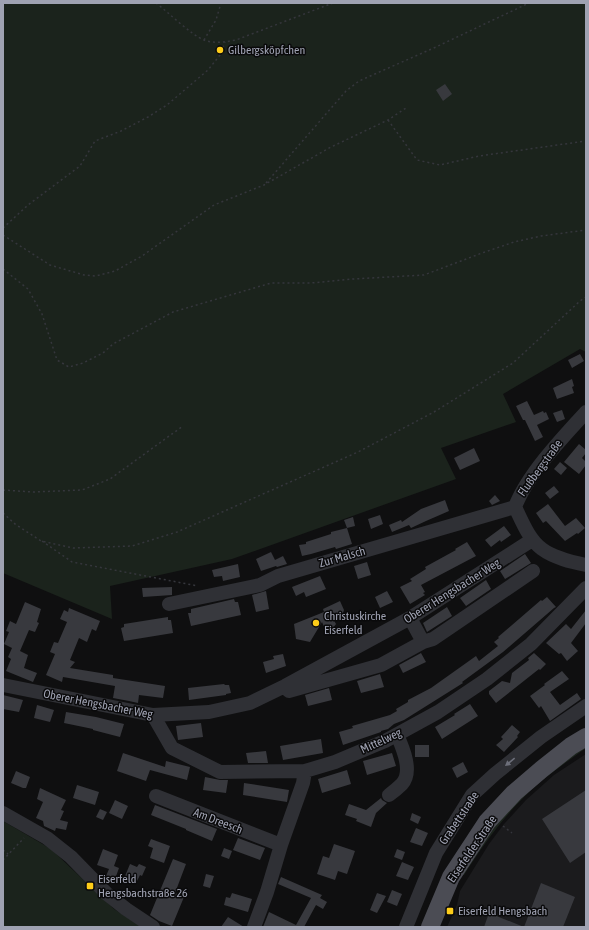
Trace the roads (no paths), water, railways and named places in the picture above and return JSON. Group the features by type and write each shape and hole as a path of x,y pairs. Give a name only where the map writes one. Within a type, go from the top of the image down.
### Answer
{"main road":[{"name":"Eiserfelder Straße","path":"430,927 451,877 487,822 514,793 571,746 586,737"}],"street":[{"name":"Flußbergstraße","path":"586,412 558,442 518,497 514,507 532,540 540,549 549,554 586,565"},
{"name":"Zur Malsch","path":"169,604 260,585 278,576 514,507"},
{"name":"Oberer Hengsbacher Weg","path":"3,685 153,716 210,712 250,703 285,686 410,618 532,540"},
{"path":"285,686 289,691 381,665 423,642 434,639 533,571"},
{"name":"Mittelweg","path":"153,716 172,748 220,772 305,771 335,762 385,741 438,712 488,679 531,644 586,588"},
{"path":"410,618 423,642"},
{"name":"Grabettstraße","path":"406,927 436,853 472,795 495,774 541,737 586,706"},
{"path":"389,795 403,784 407,773 406,761 397,735"},
{"path":"254,927 303,783 305,771"},
{"name":"Am Dreesch","path":"156,796 281,845"},
{"path":"3,813 47,838 62,849 106,894 153,927"}],"place":[{"name":"Gilbergsköpfchen","path":"220,50"},
{"name":"Christuskirche Eiserfeld","path":"316,623"},
{"name":"Eiserfeld Hengsbachstraße 26","path":"90,886"},
{"name":"Eiserfeld Hengsbach","path":"450,911"}]}
